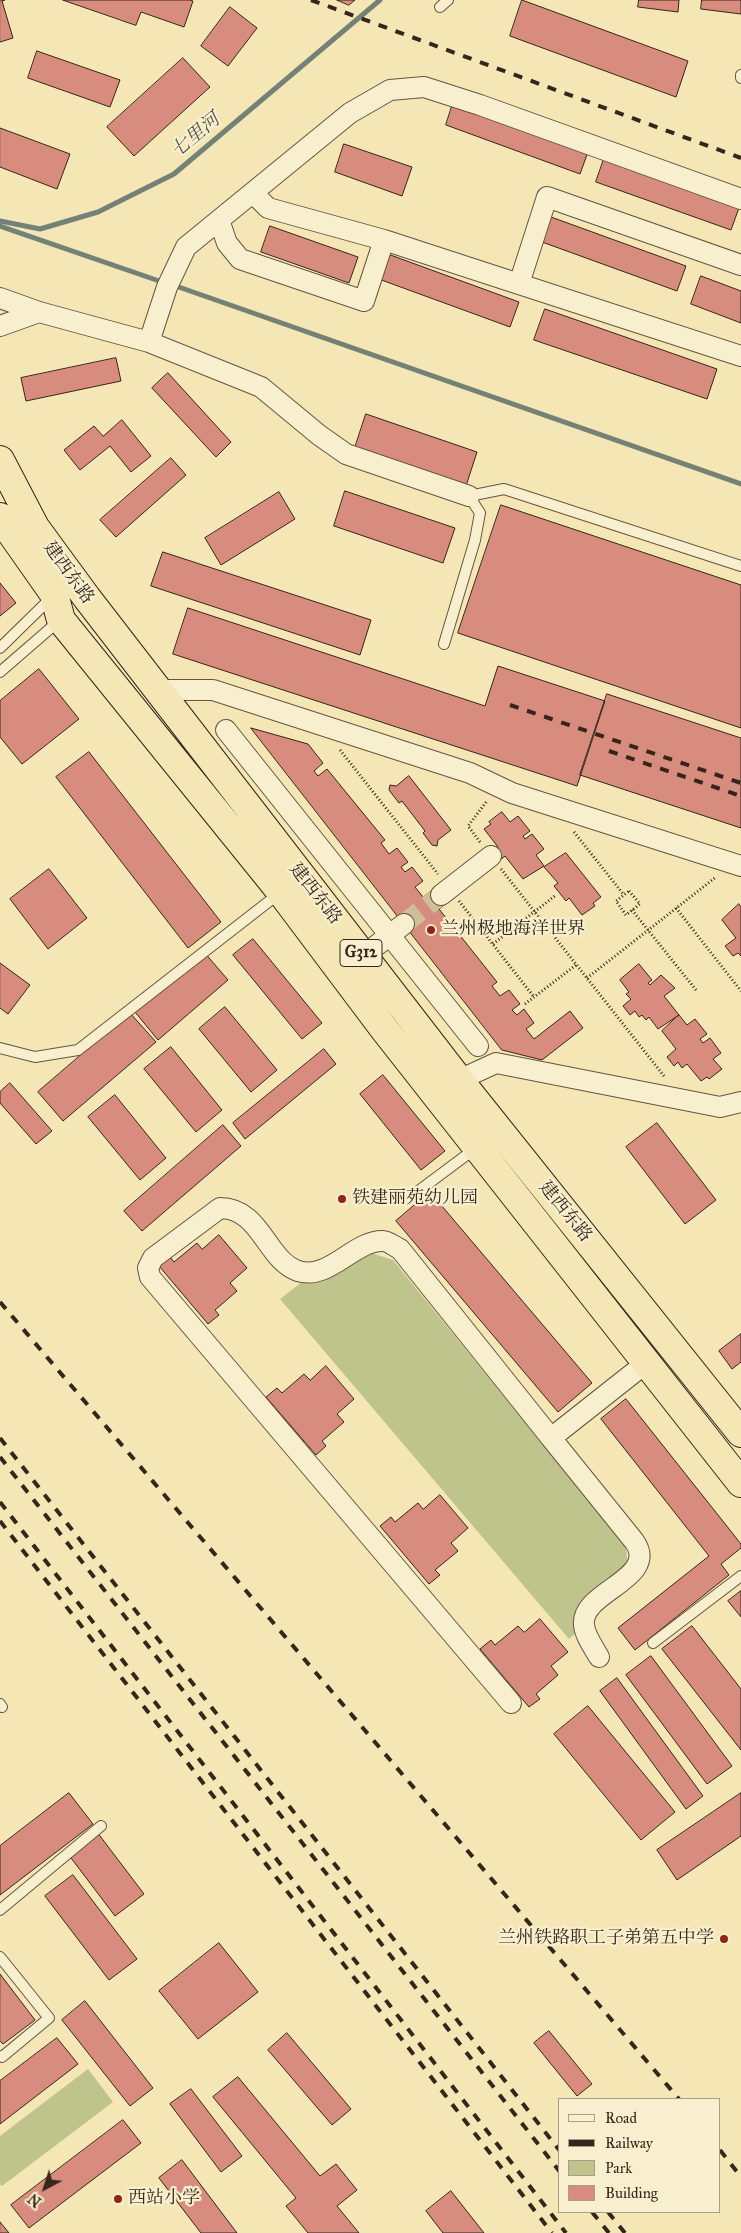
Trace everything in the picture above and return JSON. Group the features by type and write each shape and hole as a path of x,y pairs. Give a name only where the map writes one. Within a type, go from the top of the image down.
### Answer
{"highway":[{"name":"建西东路","path":"0,460 35,527 158,690 459,1080 741,1433"},
{"name":"建西东路","path":"0,517 57,607 281,892 384,1029 741,1483"}],"street":[{"path":"151,335 167,287 186,247 350,113 390,90 424,87 490,108 741,198"},
{"path":"253,193 268,208 384,240 741,356"},
{"path":"519,284 547,197 741,265"},
{"path":"219,220 227,243 240,259 364,301 384,240"},
{"path":"0,298 39,312 151,335 261,387 319,435 346,454 469,496"},
{"path":"0,326 39,312"},
{"path":"158,690 213,690 470,773 512,793 737,865"},
{"path":"226,730 397,929 478,1046"},
{"path":"445,892 491,856"},
{"path":"363,956 397,929"},
{"path":"459,1080 496,1063 720,1107 741,1102"},
{"path":"510,1703 150,1277 148,1268 153,1258 220,1208 231,1208 244,1214 282,1260 296,1270 311,1273 339,1262 370,1243 384,1240 400,1249 634,1541 640,1553 637,1566 592,1605 584,1618 586,1632 599,1657"},
{"path":"551,1438 646,1363"}],"lane":[{"path":"444,644 476,540 480,513 469,496 504,489 741,566"},
{"path":"0,648 57,607"},
{"path":"0,672 57,607"},
{"path":"0,1048 35,1056 78,1050 281,892"},
{"path":"417,1192 477,1148"},
{"path":"654,1643 741,1576"},
{"path":"0,1910 101,1826"},
{"path":"0,1956 49,2018 2,2057 0,2056"}],"path":[{"path":"321,725 445,892 493,944 534,997"},
{"path":"498,786 468,826 664,1076"},
{"path":"553,806 624,895"},
{"path":"587,978 676,908 737,865"},
{"path":"629,891 640,904 632,910 626,915 616,901 629,891"},
{"path":"493,944 556,895"},
{"path":"676,908 741,991"},
{"path":"632,910 696,990"},
{"path":"525,1004 576,965"}],"green space":[{"path":"349,1246 393,1260 626,1547 627,1560 625,1566 578,1631 569,1639 280,1299"},
{"path":"88,2069 113,2102 2,2186 0,2184 0,2136"}],"building":[{"path":"0,0 5,0 2,1 13,38 0,42"},
{"path":"63,0 193,1 184,27 141,12 136,25"},
{"path":"337,0 355,0 349,5"},
{"path":"522,0 688,61 676,97 510,36"},
{"path":"639,0 679,0 678,12 638,7"},
{"path":"702,0 741,0 741,14 701,9"},
{"path":"230,7 257,28 228,66 201,46"},
{"path":"37,51 120,80 110,107 28,78"},
{"path":"183,58 210,87 134,156 107,127"},
{"path":"454,100 589,149 580,174 446,125"},
{"path":"0,128 70,154 57,189 0,167"},
{"path":"344,144 412,167 402,196 335,172"},
{"path":"605,156 740,205 731,230 596,182"},
{"path":"551,217 686,266 677,291 542,242"},
{"path":"270,226 358,257 349,283 261,252"},
{"path":"385,253 519,302 510,327 376,278"},
{"path":"701,276 741,291 741,323 691,304"},
{"path":"545,309 717,369 707,399 534,340"},
{"path":"116,358 121,381 26,401 21,378"},
{"path":"168,373 231,442 216,457 152,388"},
{"path":"366,414 477,452 465,489 354,451"},
{"path":"122,420 151,456 131,472 110,446 80,470 64,450 94,426 103,436"},
{"path":"171,458 186,475 116,537 100,520"},
{"path":"345,491 455,528 443,563 334,526"},
{"path":"279,492 295,519 221,565 205,538"},
{"path":"501,505 741,585 741,728 458,633"},
{"path":"163,552 371,620 360,655 151,586"},
{"path":"0,583 16,603 0,616"},
{"path":"188,608 485,706 498,666 605,701 577,786 173,654"},
{"path":"39,669 79,719 22,764 0,737 0,701"},
{"path":"607,694 741,738 741,828 580,775"},
{"path":"251,728 308,744 323,763 314,771 318,776 327,769 385,840 381,843 389,854 397,848 408,862 401,867 405,872 412,867 423,881 415,887 423,897 435,888 447,903 439,909 497,982 492,986 500,996 509,990 520,1004 512,1010 517,1015 524,1009 534,1023 526,1029 534,1039 570,1011 583,1028 542,1060 502,1050"},
{"path":"89,752 221,922 188,948 56,777"},
{"path":"409,776 451,830 438,840 437,846 432,845 423,833 425,831 402,801 399,803 389,790 390,785 396,786"},
{"path":"502,812 510,822 518,816 530,831 523,836 525,839 532,834 544,849 536,855 544,866 523,879 505,856 500,860 493,851 498,847 484,829 491,824 489,822"},
{"path":"566,853 601,897 593,903 595,906 582,915 569,898 566,901 554,886 558,883 544,867"},
{"path":"49,869 87,918 48,949 10,899"},
{"path":"739,904 741,907 741,956 738,953 733,956 725,946 736,938 722,920"},
{"path":"253,939 322,1023 302,1039 233,955"},
{"path":"204,952 228,980 158,1040 135,1012"},
{"path":"0,963 30,985 8,1014 0,1008"},
{"path":"639,964 652,980 648,983 650,985 661,975 675,988 664,996 679,1015 658,1029 649,1017 646,1020 642,1015 639,1017 635,1011 630,1015 623,1006 631,999 626,994 629,992 620,980"},
{"path":"225,1007 277,1070 251,1092 199,1029"},
{"path":"130,1013 156,1042 63,1121 38,1092"},
{"path":"679,1015 687,1025 695,1019 707,1034 700,1039 703,1043 710,1038 721,1053 713,1059 722,1069 709,1079 707,1077 701,1081 687,1064 682,1068 678,1062 674,1066 667,1057 676,1049 662,1031"},
{"path":"171,1047 222,1110 196,1132 144,1069"},
{"path":"324,1049 336,1064 245,1139 233,1123"},
{"path":"383,1075 445,1151 421,1170 360,1094"},
{"path":"10,1083 52,1131 36,1144 0,1103 0,1092"},
{"path":"115,1095 166,1158 140,1180 88,1117"},
{"path":"657,1123 716,1200 685,1224 626,1147"},
{"path":"223,1125 241,1146 142,1231 124,1211"},
{"path":"430,1192 592,1383 558,1412 396,1221"},
{"path":"219,1235 247,1268 230,1283 237,1291 215,1310 219,1315 208,1324 159,1266 170,1257 174,1262 197,1243 202,1249"},
{"path":"741,1334 741,1362 732,1369 719,1351"},
{"path":"326,1366 354,1399 337,1414 344,1422 322,1441 326,1446 316,1455 266,1397 277,1388 282,1393 304,1374 310,1380"},
{"path":"626,1399 741,1544 741,1548 721,1564 729,1575 635,1650 618,1628 709,1556 601,1419"},
{"path":"440,1495 468,1528 451,1543 458,1551 435,1570 440,1575 429,1584 380,1526 391,1517 395,1522 418,1503 423,1509"},
{"path":"741,1591 741,1617 728,1601"},
{"path":"540,1619 568,1652 551,1666 558,1675 536,1694 540,1699 529,1707 480,1649 491,1640 495,1645 518,1626 524,1632"},
{"path":"692,1626 741,1689 741,1750 662,1649"},
{"path":"651,1656 732,1766 707,1784 626,1675"},
{"path":"617,1678 703,1796 686,1809 600,1691"},
{"path":"588,1706 675,1812 641,1840 554,1734"},
{"path":"69,1793 93,1824 0,1895 0,1846"},
{"path":"741,1793 741,1836 677,1880 657,1850"},
{"path":"97,1832 144,1894 115,1916 68,1854"},
{"path":"73,1875 137,1959 109,1980 45,1896"},
{"path":"219,1943 258,1992 198,2039 159,1991"},
{"path":"0,1974 35,2020 3,2044 0,2041"},
{"path":"85,2001 153,2088 130,2106 62,2020"},
{"path":"549,2031 592,2084 577,2096 534,2043"},
{"path":"287,2033 351,2109 332,2125 268,2050"},
{"path":"57,2038 78,2064 0,2124 0,2081"},
{"path":"238,2077 320,2176 336,2164 357,2190 337,2206 359,2233 308,2233 286,2206 296,2198 213,2097"},
{"path":"191,2089 242,2156 221,2172 170,2104"},
{"path":"123,2120 141,2143 29,2228 11,2205"},
{"path":"182,2160 237,2233 201,2233 159,2178"},
{"path":"451,2191 484,2233 443,2233 426,2211"},
{"path":"0,2222 9,2233 0,2233"}],"waterway":[{"name":"七里河","path":"0,221 40,229 98,212 174,174 380,0"},
{"path":"0,226 165,283"},
{"path":"173,285 741,484"}],"tunnel":[{"path":"404,924 441,895"}],"railway":[{"path":"311,0 741,158"},
{"path":"510,705 741,783"},
{"path":"609,751 741,796"},
{"path":"0,1302 678,2098"},
{"path":"0,1438 558,2148"},
{"path":"0,1457 558,2169"},
{"path":"0,1502 566,2233"},
{"path":"0,1521 552,2233"},
{"path":"721,2151 741,2177"},
{"path":"593,2213 609,2233"},
{"path":"609,2213 625,2233"}],"place":[{"name":"兰州极地海洋世界","path":"431,930"},
{"name":"铁建丽苑幼儿园","path":"342,1199"},
{"name":"兰州铁路职工子弟第五中学","path":"724,1939"},
{"name":"西站小学","path":"118,2199"}]}
